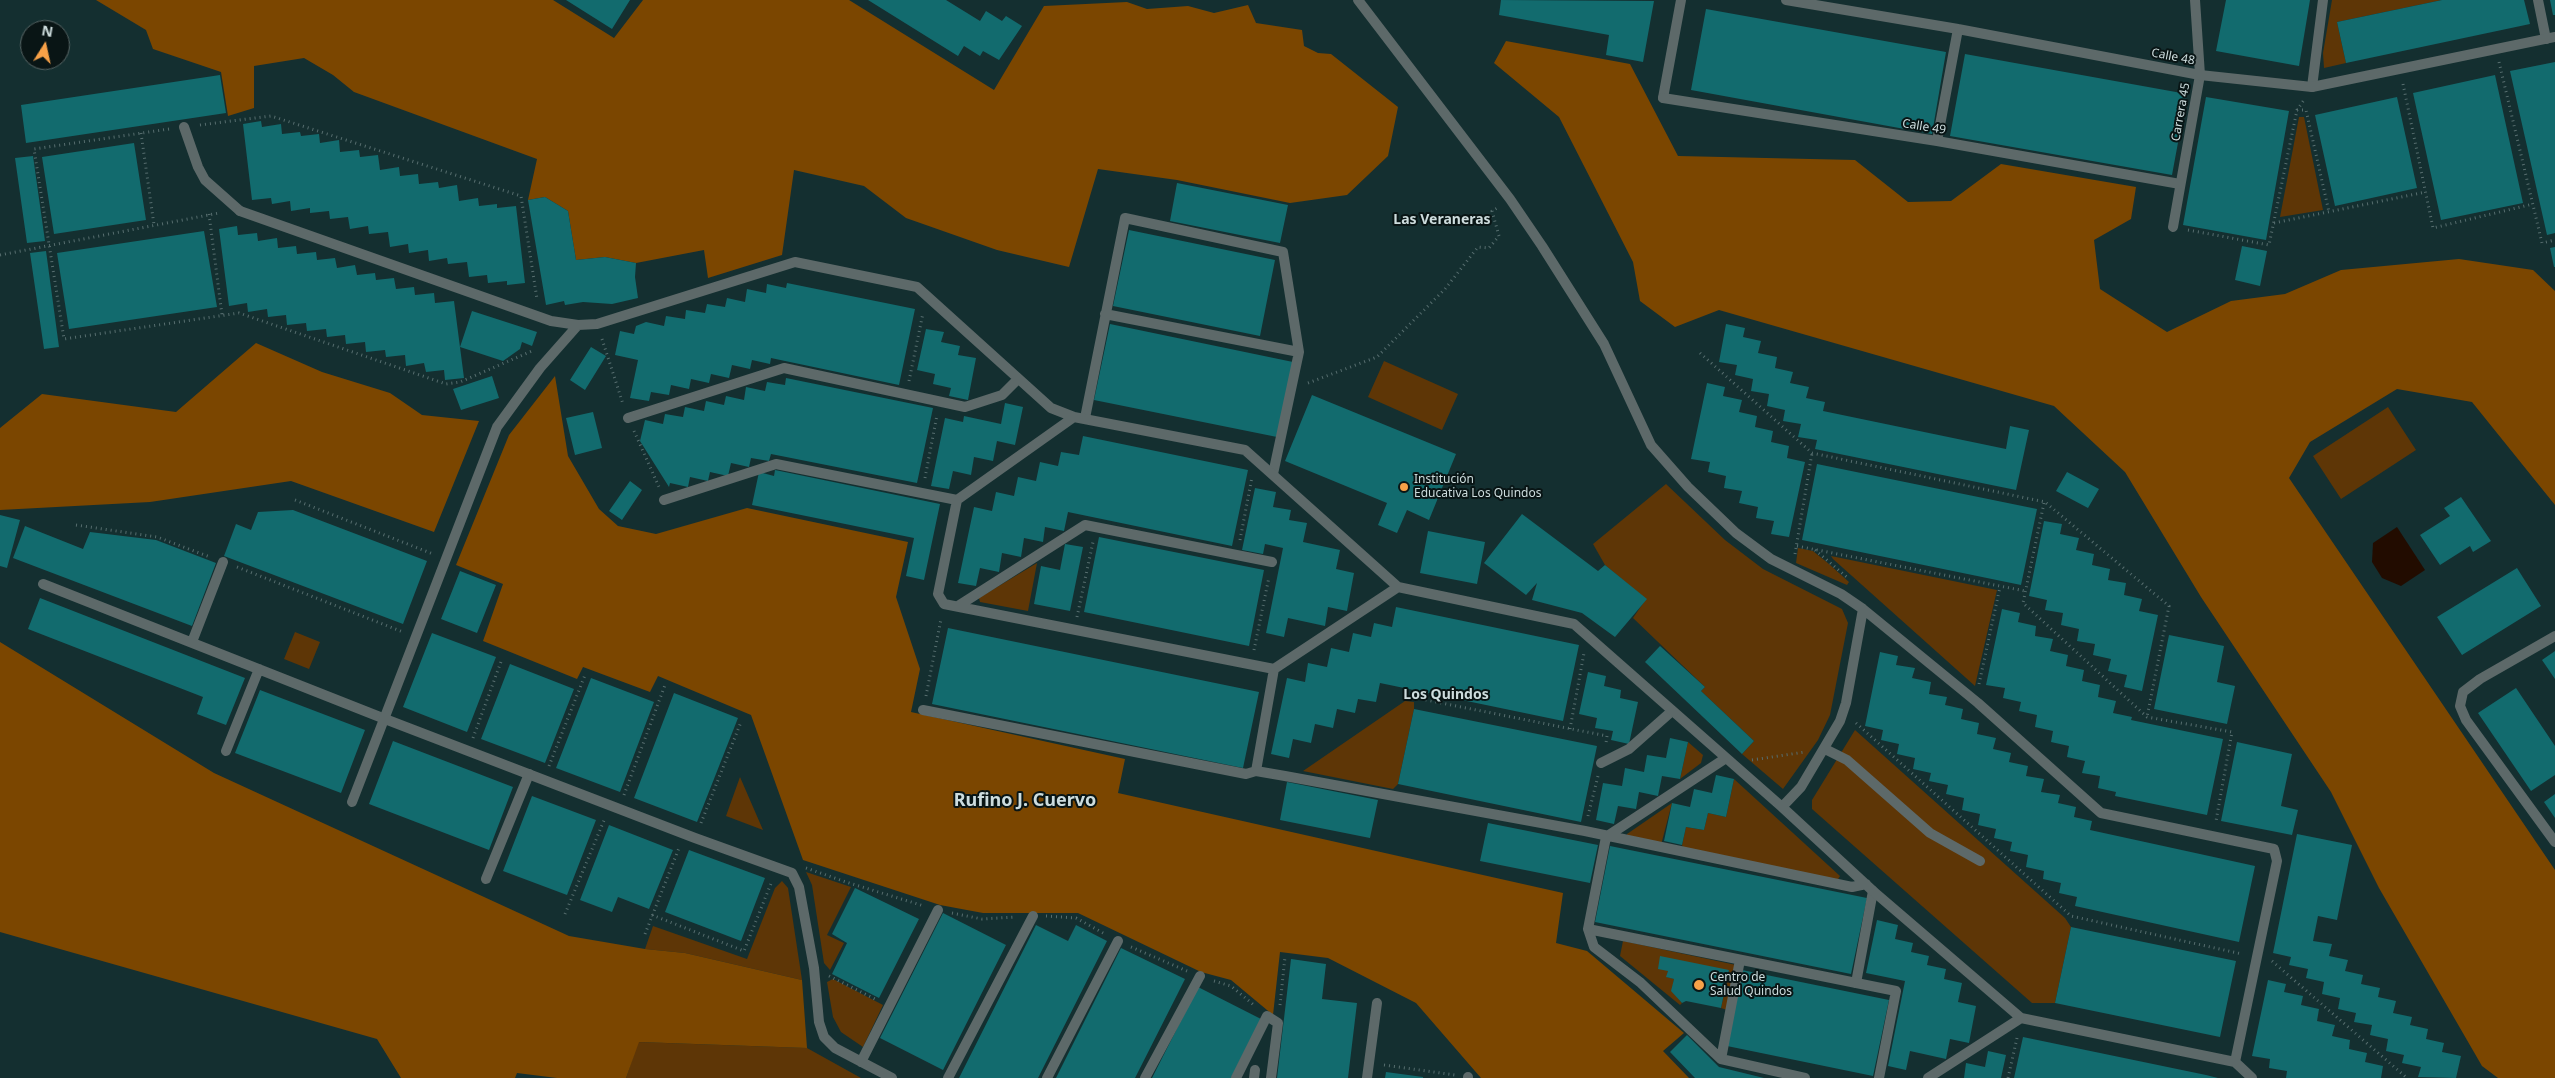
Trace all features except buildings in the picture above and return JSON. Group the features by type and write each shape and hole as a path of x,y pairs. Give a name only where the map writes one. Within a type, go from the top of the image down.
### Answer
{"street":[{"path":"1358,0 1510,199 1604,344 1651,445 1688,487 1743,538 1771,559 1841,594 1860,606 1975,701 2101,813 2274,849 2278,856 2235,1062"},
{"name":"Calle 49","path":"1680,0 1663,98 1937,141 2180,184"},
{"name":"Calle 48","path":"1786,0 1958,29 2200,75 2312,87 2550,38"},
{"name":"Carrera 45","path":"2173,228 2200,75 2195,0"},
{"path":"2312,87 2323,0"},
{"path":"2538,0 2550,38"},
{"path":"1937,141 1958,29"},
{"path":"184,127 198,167 205,180 240,211 540,317 578,325 597,324 795,262 917,286 1051,408 1080,418 1245,450 1398,587 1574,624 1870,887 2021,1018 2235,1062 2252,1078"},
{"path":"1272,474 1299,352 1283,252 1125,218 1105,314 1080,418 957,500 938,594 944,604 1274,669 1398,587"},
{"path":"1105,314 1299,352"},
{"path":"352,802 497,427 540,368 578,325"},
{"path":"628,418 784,368 965,407 1002,395 1018,379"},
{"path":"664,500 776,464 957,500"},
{"path":"958,606 1085,525 1272,562"},
{"path":"192,642 223,562"},
{"path":"43,584 544,780 792,873 799,887 814,968 819,1022 824,1037 835,1048 892,1078"},
{"path":"1782,807 1801,787 1825,749 1843,712 1860,606"},
{"path":"2555,636 2480,679 2464,692 2460,706 2466,720 2555,842"},
{"path":"226,751 259,669"},
{"path":"1256,771 1274,669"},
{"path":"923,710 1246,774 1256,771 1585,831 1606,837 1852,887 1870,887"},
{"path":"1601,763 1629,748 1672,711"},
{"path":"1825,749 1847,760 1930,833 1980,861"},
{"path":"1729,760 1606,837 1588,929 1594,946 1641,983 1721,1059 1806,1078"},
{"path":"486,879 529,774"},
{"path":"1856,983 1870,887"},
{"path":"861,1062 938,910"},
{"path":"948,1078 1033,916"},
{"path":"1588,929 1896,991 1879,1078"},
{"path":"1047,1078 1118,942"},
{"path":"1721,1059 1740,960"},
{"path":"1144,1078 1200,976"},
{"path":"1367,1078 1376,1003"},
{"path":"1236,1078 1267,1016 1278,1023 1271,1078"},
{"path":"1928,1078 2021,1018"}],"path":[{"path":"2496,50 2542,243 2555,240"},
{"path":"2400,69 2433,228 2532,204"},
{"path":"2173,228 2269,245 2297,110 2312,87"},
{"path":"2297,110 2306,110 2330,212"},
{"path":"505,364 460,382 446,384 239,313 222,314 64,339 34,149 271,116 521,196 540,317"},
{"path":"141,133 154,225"},
{"path":"2274,223 2426,192"},
{"path":"1293,386 1306,384 1377,357 1445,289 1478,247 1490,248 1499,236 1492,211 1510,199"},
{"path":"0,255 210,214 222,314"},
{"path":"906,394 927,296"},
{"path":"597,324 628,418 664,500"},
{"path":"1700,352 1812,453 2044,502 2169,606 2147,716"},
{"path":"922,493 940,402"},
{"path":"1812,453 1797,546 2025,591"},
{"path":"1237,555 1255,459"},
{"path":"295,500 445,558"},
{"path":"2044,502 2023,604 2147,716 2232,732 2213,836"},
{"path":"1074,629 1096,527"},
{"path":"1813,549 1859,589 1860,606"},
{"path":"1251,665 1272,562"},
{"path":"1975,701 2000,587"},
{"path":"923,710 944,604"},
{"path":"336,606 416,637"},
{"path":"1570,728 1587,636"},
{"path":"468,750 502,659"},
{"path":"544,780 585,675"},
{"path":"566,914 614,807 665,685"},
{"path":"1406,696 1607,736 1585,831"},
{"path":"1843,712 2071,916 2258,953 2407,1078"},
{"path":"645,934 741,722"},
{"path":"1729,760 1825,749"},
{"path":"652,916 744,951 777,866"},
{"path":"1278,1023 1284,957"},
{"path":"814,968 889,1006"},
{"path":"2008,1078 2021,1018"},
{"path":"1369,1063 1468,1077"}],"shaded area":[{"path":"96,0 553,0 614,38 643,0 849,0 994,90 1044,6 1127,2 1147,9 1188,6 1214,13 1248,5 1256,23 1302,30 1304,46 1318,53 1331,54 1398,107 1388,156 1347,195 1290,203 1177,180 1098,169 1069,267 997,250 906,218 864,186 794,170 782,255 708,278 704,250 636,263 605,257 576,260 568,211 545,197 528,200 537,159 354,92 333,75 304,58 254,66 254,108 228,116 221,72 153,49 146,30"},
{"path":"2332,0 2442,0 2337,22 2346,63 2324,68 2323,53"},
{"path":"1506,41 1630,64 1678,156 1855,160 1908,202 1951,201 2001,164 2136,187 2131,219 2094,240 2100,289 2167,332 2231,301 2285,294 2341,270 2459,259 2533,270 2555,291 2555,505 2472,402 2397,389 2310,442 2289,478 2555,870 2555,1078 2498,1078 2482,1066 2379,888 2331,792 2201,597 2125,472 2054,406 1719,310 1675,327 1640,301 1633,262 1559,117 1494,63"},
{"path":"2299,117 2304,117 2323,210 2280,217"},
{"path":"256,343 322,372 390,393 422,415 479,421 434,532 291,481 150,502 0,510 0,428 42,394 176,412"},
{"path":"1384,361 1458,394 1442,430 1368,397"},
{"path":"555,376 568,456 599,509 618,526 656,534 747,508 908,542 896,597 920,669 911,712 1125,759 1118,793 1563,893 1556,943 1587,951 1684,1033 1663,1051 1689,1078 1481,1078 1416,1003 1328,958 1280,952 1273,1015 1231,980 1201,972 1078,913 983,913 940,905 803,860 751,715 658,676 650,692 583,667 577,679 483,641 503,584 456,565 509,435"},
{"path":"2388,407 2416,450 2341,499 2313,456"},
{"path":"1666,484 1725,540 1763,569 1842,609 1848,623 1830,715 1818,740 1783,789 1742,754 1754,741 1701,691 1705,687 1633,618 1646,599 1605,565 1593,544"},
{"path":"2397,527 2425,570 2401,586 2382,578 2372,562 2373,543"},
{"path":"1798,548 1813,551 1849,582 1847,585 1796,563"},
{"path":"1831,556 1997,590 1975,686 1833,559"},
{"path":"1037,563 1028,611 980,602 979,598"},
{"path":"295,632 320,642 309,669 284,659"},
{"path":"0,642 214,773 569,936 645,949 685,953 802,980 807,1048 639,1042 626,1078 557,1078 517,1073 515,1078 401,1078 377,1039 0,932"},
{"path":"1405,701 1414,702 1414,709 1398,784 1393,789 1303,771"},
{"path":"1855,730 2065,918 2071,927 2055,1003 2032,1003 1812,809 1812,800"},
{"path":"1688,742 1703,755 1701,763 1680,779"},
{"path":"740,777 763,830 726,816"},
{"path":"1734,779 1840,876 1837,881 1684,850 1682,845 1686,827 1704,830 1708,813 1726,817"},
{"path":"1672,803 1661,845 1626,838 1627,834"},
{"path":"806,872 851,887 827,935 844,943 830,970 824,963 812,885"},
{"path":"782,881 788,888 802,980 685,953 645,949 653,926 747,959 775,888"},
{"path":"1623,941 1736,965 1727,1010 1721,1008 1729,970 1668,971 1667,977 1674,979 1672,991 1682,1003 1680,1005 1620,956"},
{"path":"833,979 883,1005 863,1047 841,1032 833,1017 827,982"},
{"path":"638,1042 807,1048 861,1078 626,1078"}],"place":[{"name":"Institución Educativa Los Quindos","path":"1404,487"},
{"name":"Centro de Salud Quindos","path":"1699,985"}],"district":[{"name":"Las Veraneras","path":"1442,220"},
{"name":"Los Quindos","path":"1446,695"},
{"name":"Rufino J. Cuervo","path":"1025,801"}]}
